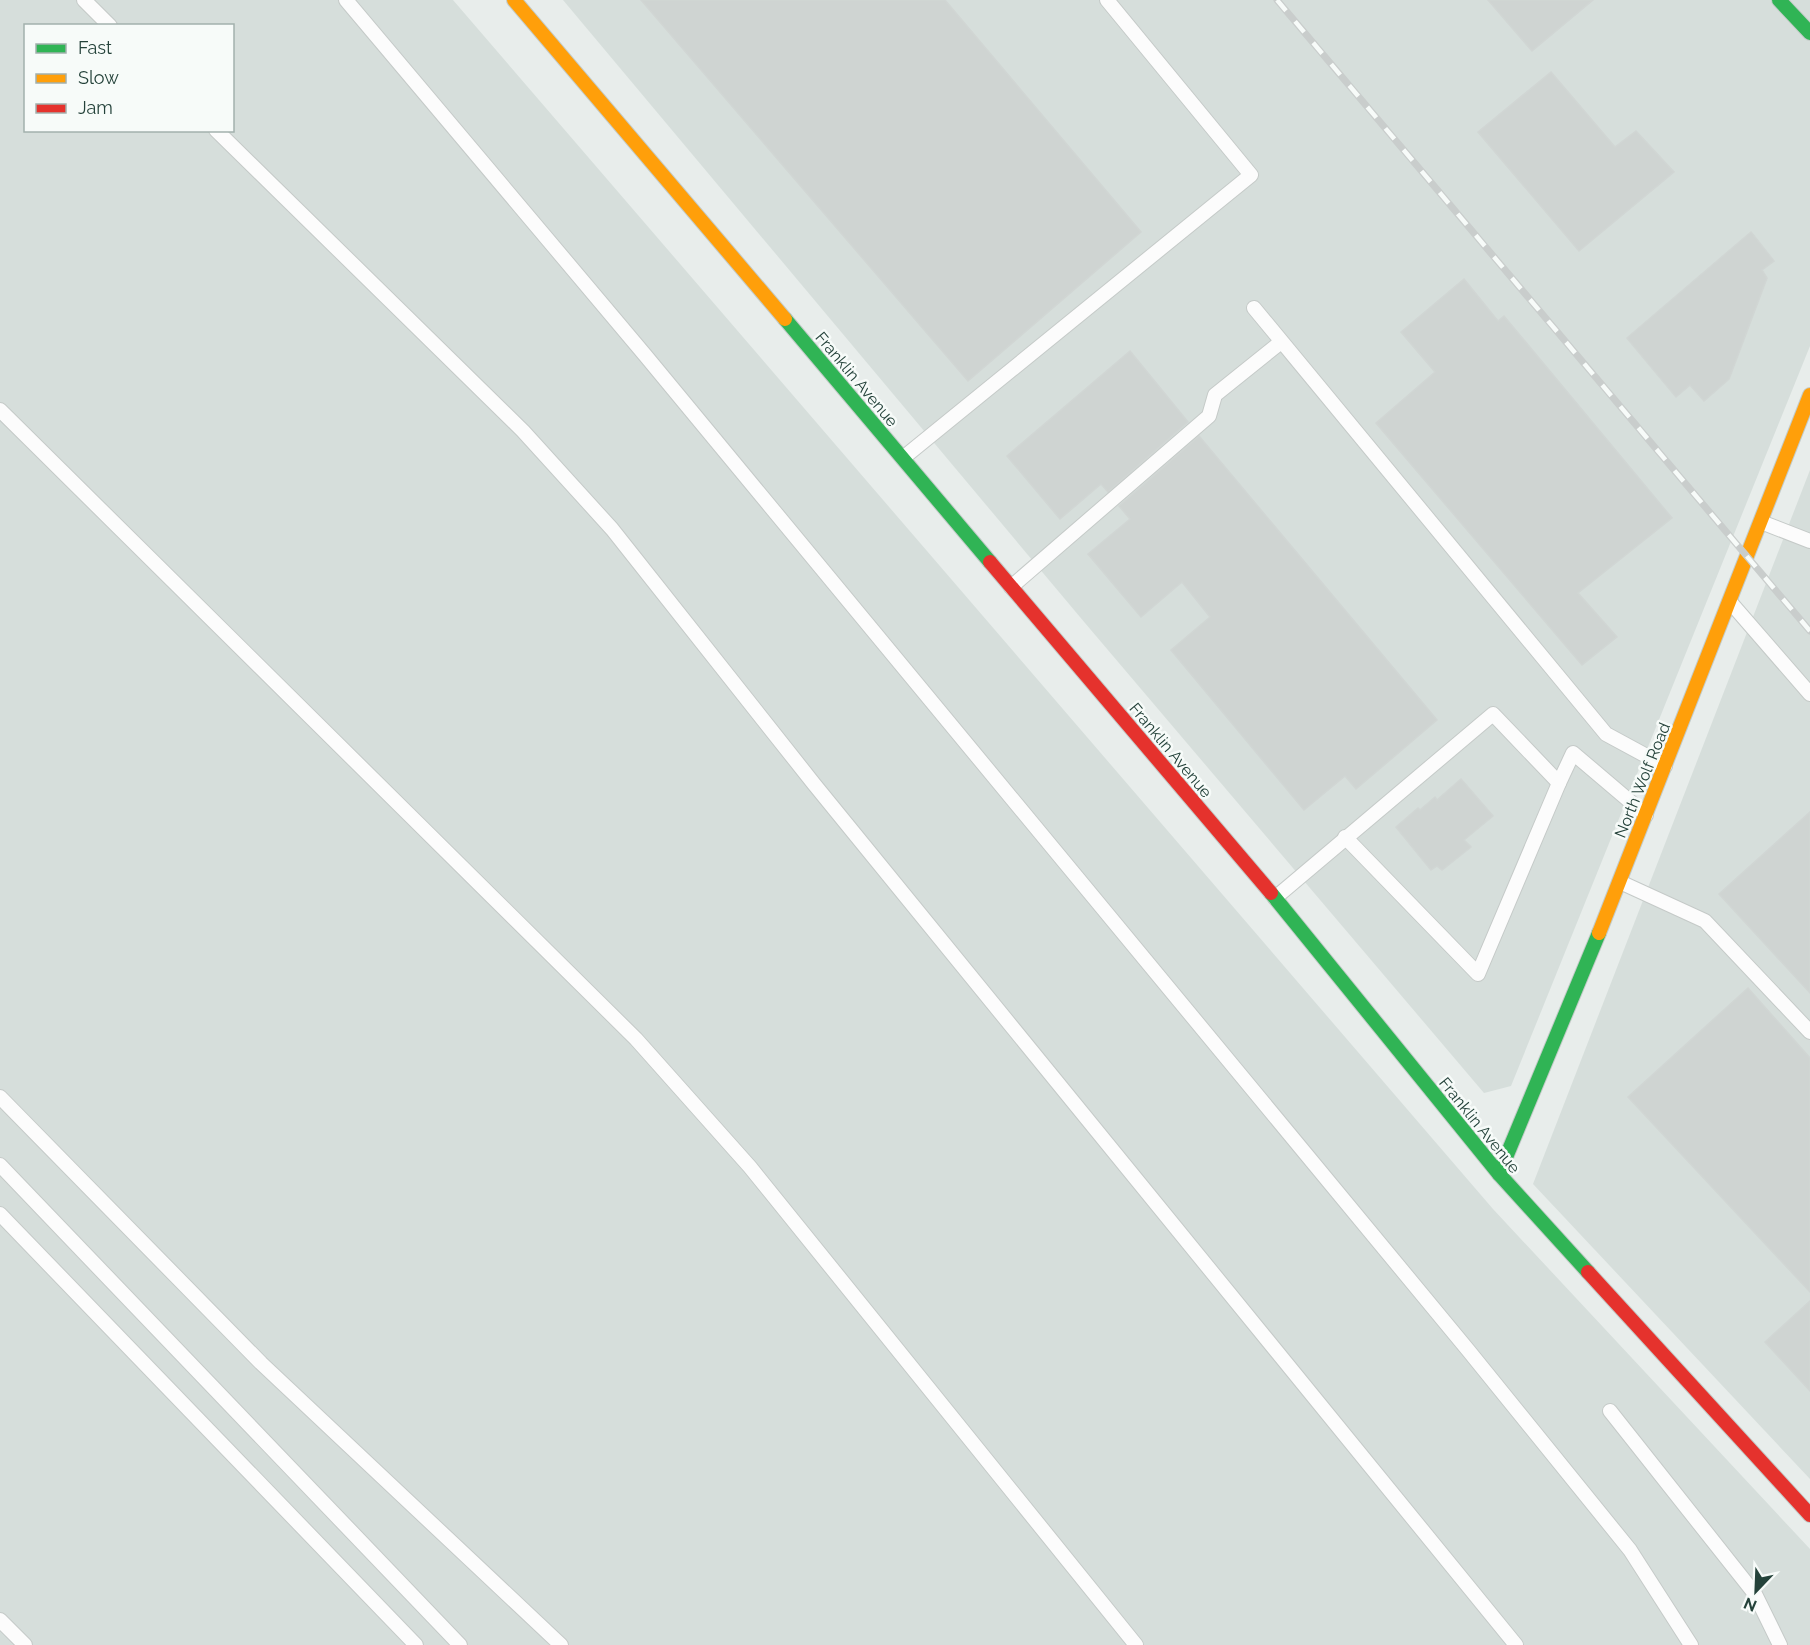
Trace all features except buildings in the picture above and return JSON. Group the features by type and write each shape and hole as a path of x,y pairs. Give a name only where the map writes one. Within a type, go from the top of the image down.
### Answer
{"main road":[{"name":"Franklin Avenue","path":"514,0 1275,898 1499,1174 1810,1515"},
{"path":"1779,0 1810,33"},
{"name":"North Wolf Road","path":"1499,1174 1620,882 1810,395"}],"lane":[{"path":"84,0 108,24"},
{"path":"346,0 645,355 1468,1350 1630,1550 1691,1645"},
{"path":"902,459 1251,175 1107,0"},
{"path":"218,132 523,431 612,529 821,793 1516,1645"},
{"path":"1254,308 1606,734 1665,766"},
{"path":"1011,587 1209,416 1215,396 1281,342"},
{"path":"0,410 636,1039 750,1167 1136,1645"},
{"path":"1761,522 1810,541"},
{"path":"1730,601 1810,694"},
{"path":"1275,898 1493,714 1559,783"},
{"path":"1345,837 1478,974 1572,753 1646,815"},
{"path":"1620,882 1706,921 1810,1032"},
{"path":"0,1096 261,1363 561,1645"},
{"path":"0,1165 460,1645"},
{"path":"0,1214 416,1645"},
{"path":"1610,1411 1755,1594 1780,1645"},
{"path":"0,1620 25,1645"}],"shaded area":[{"path":"0,0 453,0 1493,1209 1810,1549 1810,1645 0,1645"},
{"path":"563,0 1810,0 1810,346 1511,1086 1484,1093 1085,623"},
{"path":"1810,470 1810,1479 1533,1184"}],"railway":[{"path":"1277,0 1810,631"}],"traffic: fast":[{"path":"1779,0 1810,33"},
{"path":"785,319 990,562"},
{"path":"1271,893 1499,1174 1588,1272"},
{"path":"1499,1174 1599,933"}],"traffic: slow":[{"path":"514,0 785,319"},
{"path":"1599,933 1810,395"}],"traffic: jam":[{"path":"990,562 1271,893"},
{"path":"1588,1272 1810,1515"}]}
